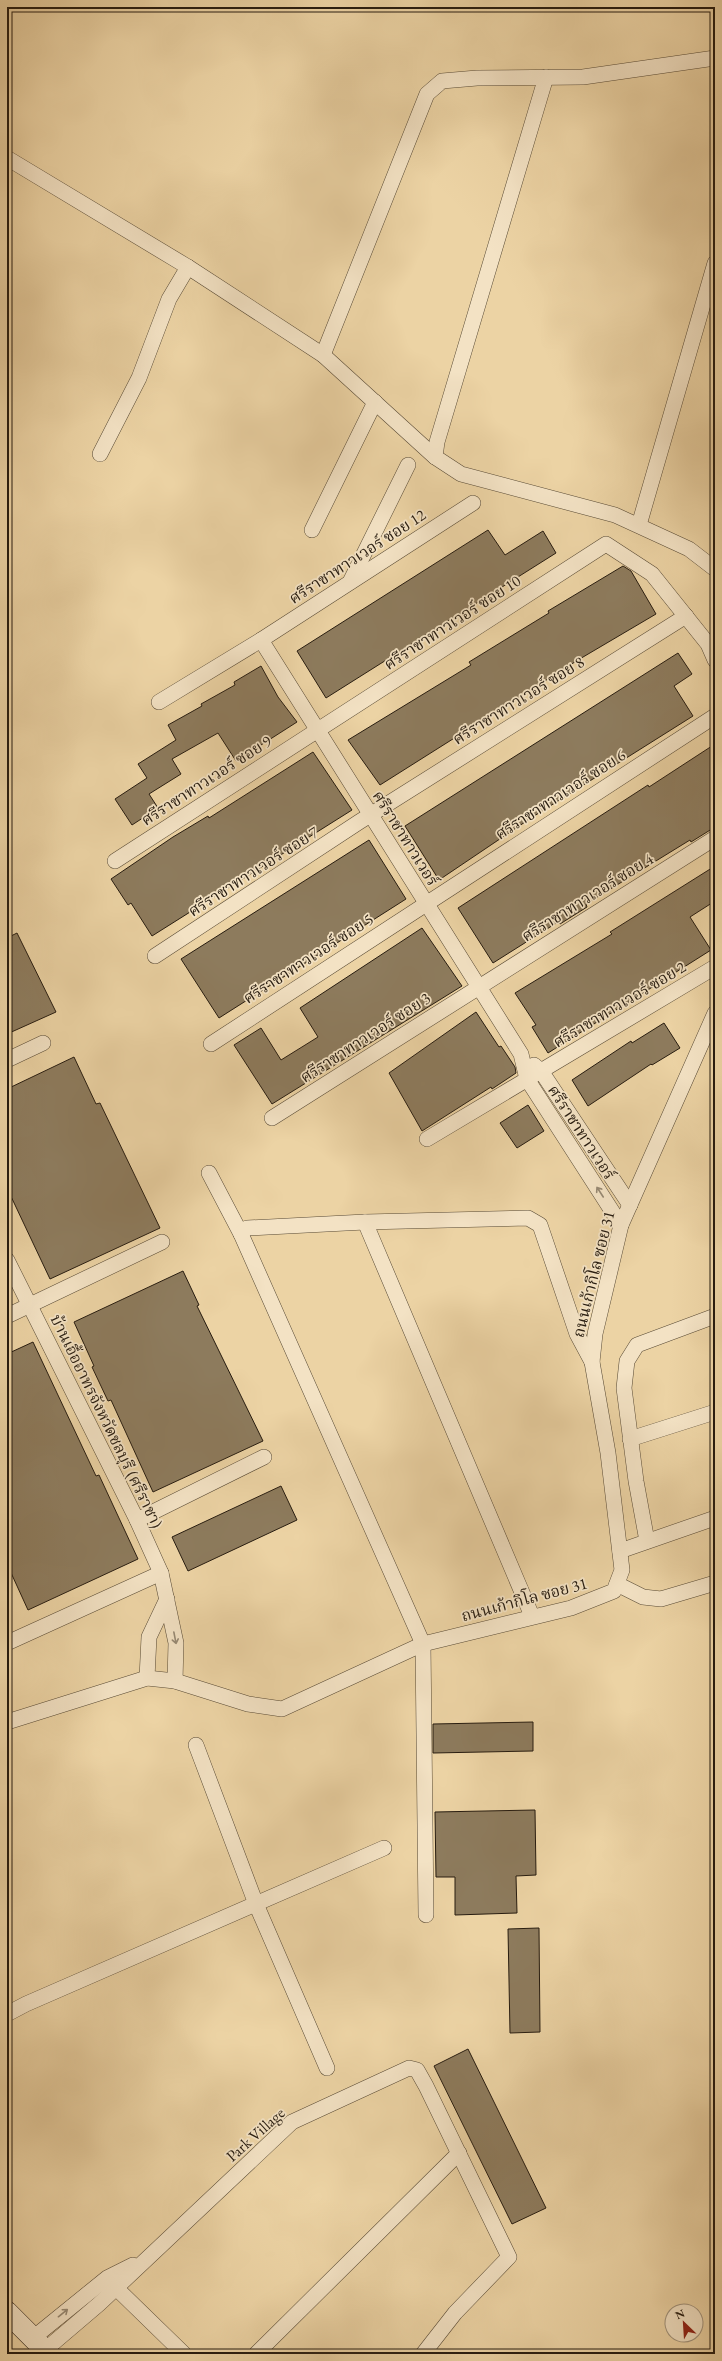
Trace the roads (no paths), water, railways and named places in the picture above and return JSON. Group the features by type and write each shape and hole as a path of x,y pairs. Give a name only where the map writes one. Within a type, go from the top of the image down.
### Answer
{"main road":[{"path":"7,2312 42,2347"}],"street":[{"path":"323,355 427,94 442,81 477,78 583,77 715,58"},
{"path":"435,457 439,434 546,77"},
{"path":"7,158 188,267 323,355 435,457 461,474 615,515 689,549 715,569"},
{"path":"639,525 715,263"},
{"path":"100,454 139,378 169,299 188,267"},
{"path":"312,530 375,402"},
{"path":"350,583 408,465"},
{"name":"ศรีราชาทาวเวอร์ ซอย 12","path":"159,702 261,640 473,503"},
{"name":"ศรีราชาทาวเวอร์ ซอย 10","path":"317,730 606,544 652,574 686,616"},
{"path":"686,616 708,644 715,660"},
{"name":"ศรีราชาทาวเวอร์ ซอย 8","path":"370,816 686,616"},
{"name":"ศรีราชาทาวเวอร์","path":"261,640 520,1054 527,1079 621,1225"},
{"name":"ศรีราชาทาวเวอร์ ซอย 6","path":"425,903 715,716"},
{"name":"ศรีราชาทาวเวอร์ ซอย 9","path":"115,861 317,730"},
{"name":"ศรีราชาทาวเวอร์ ซอย 7","path":"155,956 370,816"},
{"name":"ศรีราชาทาวเวอร์ ซอย 4","path":"478,986 715,838"},
{"name":"ศรีราชาทาวเวอร์ ซอย 5","path":"211,1044 425,903"},
{"name":"ศรีราชาทาวเวอร์ ซอย 2","path":"427,1139 715,967"},
{"name":"ศรีราชาทาวเวอร์ ซอย 3","path":"272,1118 478,986"},
{"name":"ถนนเก้ากิโล ซอย 31","path":"7,1722 147,1678 175,1681 248,1704 282,1709 423,1644 532,1616 571,1608 614,1591 622,1570 608,1453 592,1362 595,1334 621,1225 715,1013"},
{"path":"7,1060 43,1043"},
{"name":"ศรีราชาทาวเวอร์","path":"520,1054 541,1071 630,1205"},
{"path":"209,1173 241,1234 423,1644 426,1915"},
{"path":"241,1234 247,1228 365,1222 528,1218 540,1225 576,1334 592,1362"},
{"path":"365,1222 532,1616"},
{"path":"7,1316 162,1242"},
{"name":"บ้านเอื้ออาทรจังหวัดชลบุรี (ศรีราชา)","path":"7,1260 137,1520 161,1574 176,1644 175,1681"},
{"path":"647,1541 630,1439 624,1388 627,1361 637,1345 715,1316"},
{"path":"630,1439 715,1412"},
{"path":"137,1520 264,1457"},
{"path":"620,1551 715,1518"},
{"path":"7,1643 161,1574"},
{"path":"617,1584 643,1597 662,1599 715,1583"},
{"path":"147,1678 149,1637 167,1599"},
{"path":"196,1745 256,1904 327,2068"},
{"path":"7,2014 26,2004 384,1848"},
{"name":"Park Village","path":"42,2347 112,2283 145,2260 292,2122 403,2070 410,2068 417,2070 459,2153"},
{"path":"256,2354 459,2153 509,2257 455,2313 423,2354"},
{"path":"112,2283 184,2354"}]}
